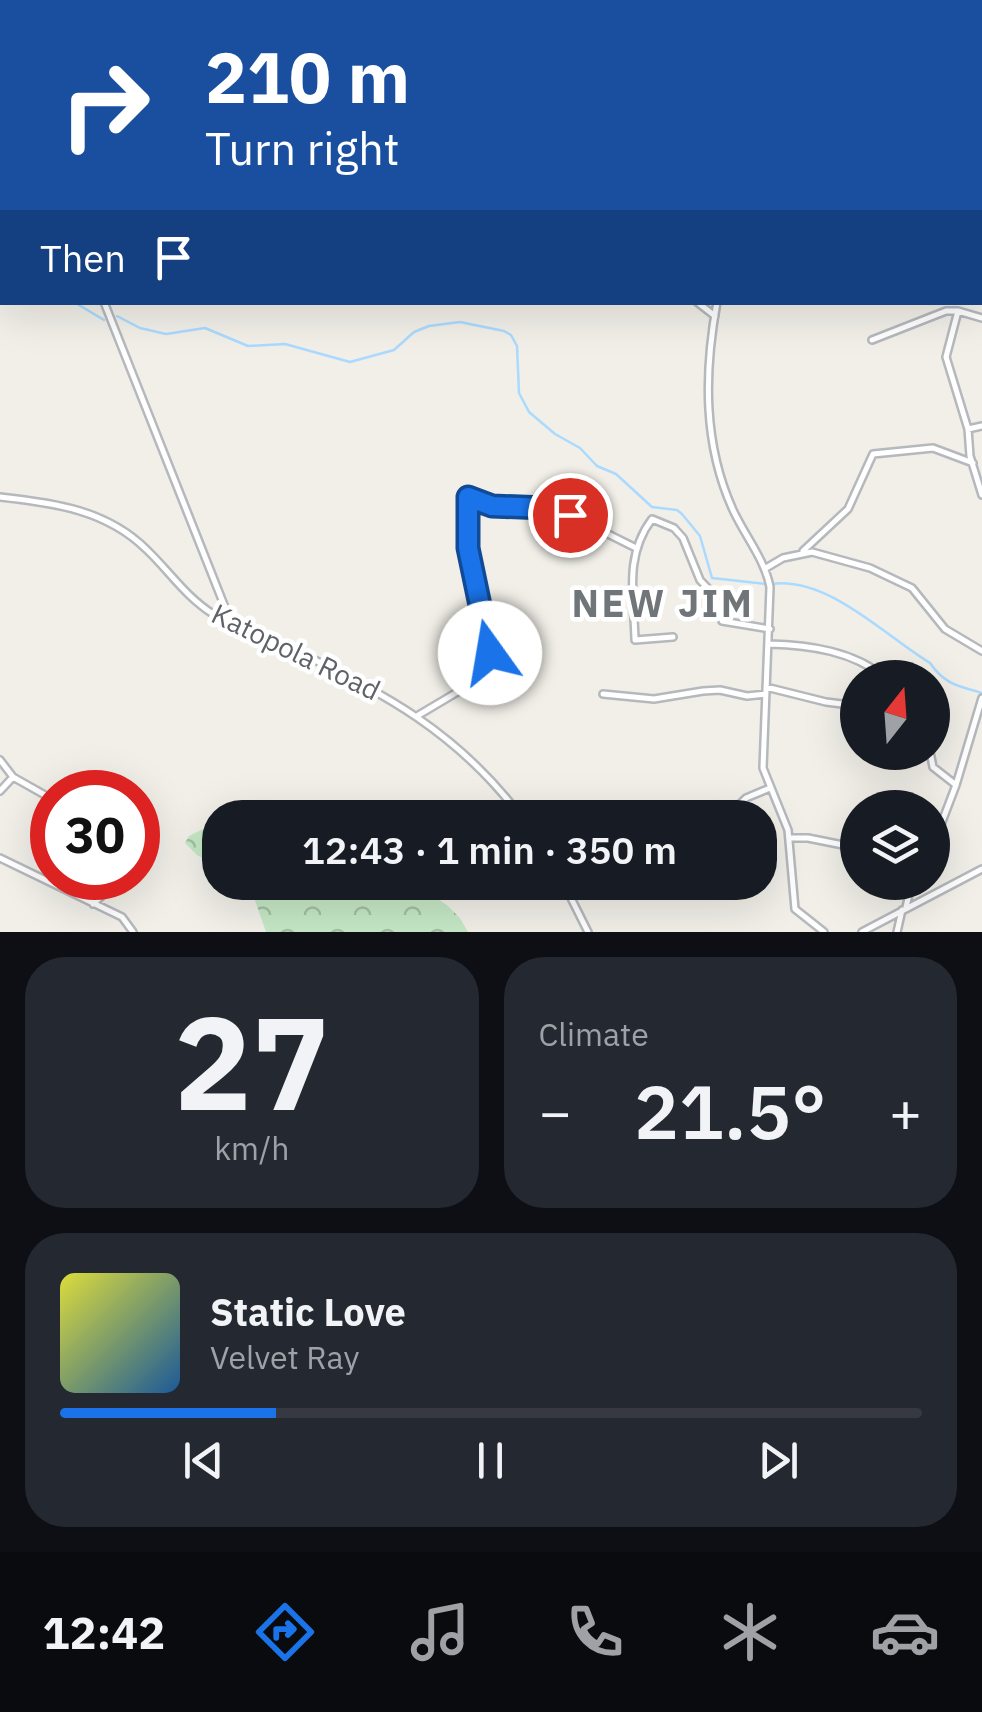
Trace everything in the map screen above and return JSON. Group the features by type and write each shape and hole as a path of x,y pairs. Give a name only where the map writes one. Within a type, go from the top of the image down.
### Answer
{"street":[{"path":"105,305 231,622"},
{"path":"701,305 714,316"},
{"path":"716,305 707,392 714,457 733,510 766,568 770,629 763,768 786,823 795,909 824,932"},
{"path":"872,340 946,311 982,318"},
{"path":"958,311 946,356 968,428 982,495"},
{"path":"968,428 982,426"},
{"path":"766,568 801,553 848,509 872,454 933,448 973,463"},
{"name":"Katopola Road","path":"0,497 73,507 123,528 199,604 368,686 418,716 487,773 508,800"},
{"path":"418,716 480,678 492,662 468,548 468,497 492,506 545,508 636,548"},
{"path":"673,637 635,640 630,586 636,548 652,519 674,528 683,538 700,580 716,597 720,618 728,623 770,629"},
{"path":"801,553 840,557 899,580 912,588 946,629 982,651"},
{"path":"769,644 821,648 854,660"},
{"path":"603,694 654,699 702,691 747,696 766,690 840,704"},
{"path":"950,801 982,698"},
{"path":"0,760 14,777 30,786"},
{"path":"936,770 956,785"},
{"path":"0,791 14,777"},
{"path":"744,800 770,788"},
{"path":"789,838 840,844"},
{"path":"0,858 122,917 132,932"},
{"path":"862,932 982,869"},
{"path":"93,904 97,900"},
{"path":"572,900 588,932"},
{"path":"898,932 907,900"}],"green space":[{"path":"202,830 202,858 185,843"},
{"path":"255,900 439,900 460,918 468,932 266,932"}],"waterway":[{"path":"79,305 104,320"},
{"path":"117,316 140,328 166,334 205,328 248,346 285,344 350,362 394,350 414,332 429,326 460,322 504,331 517,346 519,393 529,412 580,448 597,466 616,474 652,507 682,514 700,536 712,578 766,584"},
{"path":"771,584 792,584 834,598 930,663 947,680 982,693"}],"district":[{"name":"NEW JIM","path":"663,604"}],"route":[{"path":"490,653 468,548 468,497 492,506 545,508 570,515"}]}
